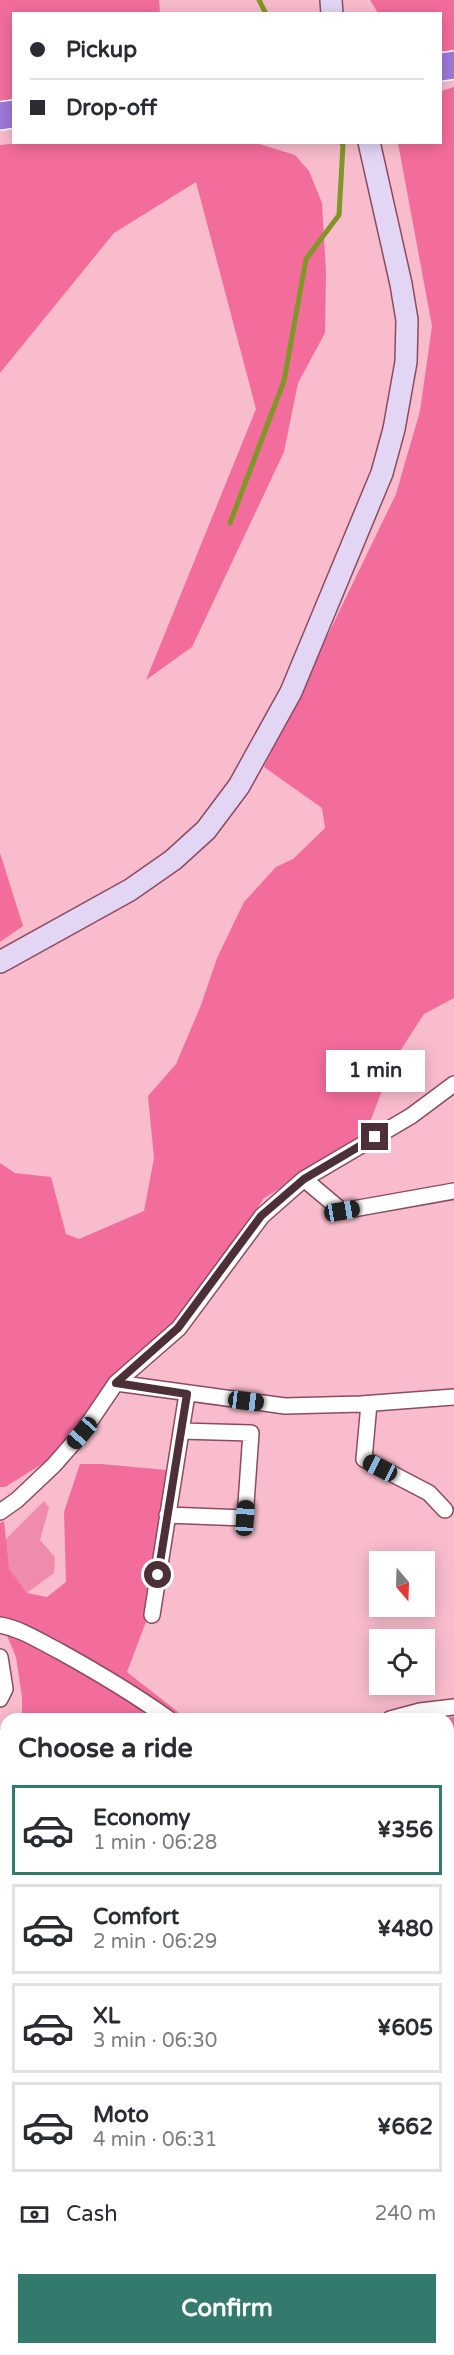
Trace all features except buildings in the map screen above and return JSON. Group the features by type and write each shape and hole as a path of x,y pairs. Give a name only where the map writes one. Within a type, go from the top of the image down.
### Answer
{"street":[{"path":"0,962 130,890 173,860 206,830 239,786 291,692 382,473 394,429 406,362 407,320 401,284 369,144"},
{"path":"0,1512 17,1500 54,1466 82,1433 116,1383 178,1328 261,1216 304,1179 411,1116 454,1084"},
{"path":"304,1179 342,1211 454,1191"},
{"path":"116,1383 285,1406 369,1404 454,1397"},
{"path":"152,1615 187,1394"},
{"path":"369,1404 364,1460 429,1493 445,1510"},
{"path":"167,1515 245,1518 251,1433 181,1431"},
{"path":"0,1625 17,1628 70,1657 160,1713"},
{"path":"0,1658 5,1689 0,1698"},
{"path":"410,1713 454,1707"},
{"path":"454,2085 454,2091"}],"shaded area":[{"path":"0,0 159,0 160,12 12,12 12,104 0,105"},
{"path":"370,0 454,0 454,50 442,52 442,12 377,12"},
{"path":"454,87 454,998 424,1014 393,1062 365,1135 263,1199 189,1325 131,1361 63,1451 5,1487 0,1487 0,1163 15,1173 51,1177 66,1234 79,1239 144,1211 154,1158 148,1096 176,1064 201,1005 217,958 244,902 276,867 293,859 325,828 322,808 264,767 396,494 420,411 432,326 398,144 442,144 442,91"},
{"path":"259,144 295,155 309,171 322,203 326,272 325,333 298,383 284,452 192,647 146,680 256,409 196,182 114,233 0,373 0,145"},
{"path":"0,853 23,926 0,942"},
{"path":"80,1464 177,1471 147,1619 127,1672 179,1713 22,1713 16,1657 0,1619 0,1523 4,1521 9,1569 27,1593 47,1597 66,1582 64,1512"},
{"path":"44,1501 49,1508 40,1540 55,1557 54,1573 24,1595 0,1554 0,1545"}],"waterway":[{"path":"259,0 265,12"},
{"path":"230,523 284,381 306,259 339,215 342,144"}],"route":[{"path":"158,1575 187,1394 116,1383 178,1328 261,1216 304,1179 375,1137"}]}
